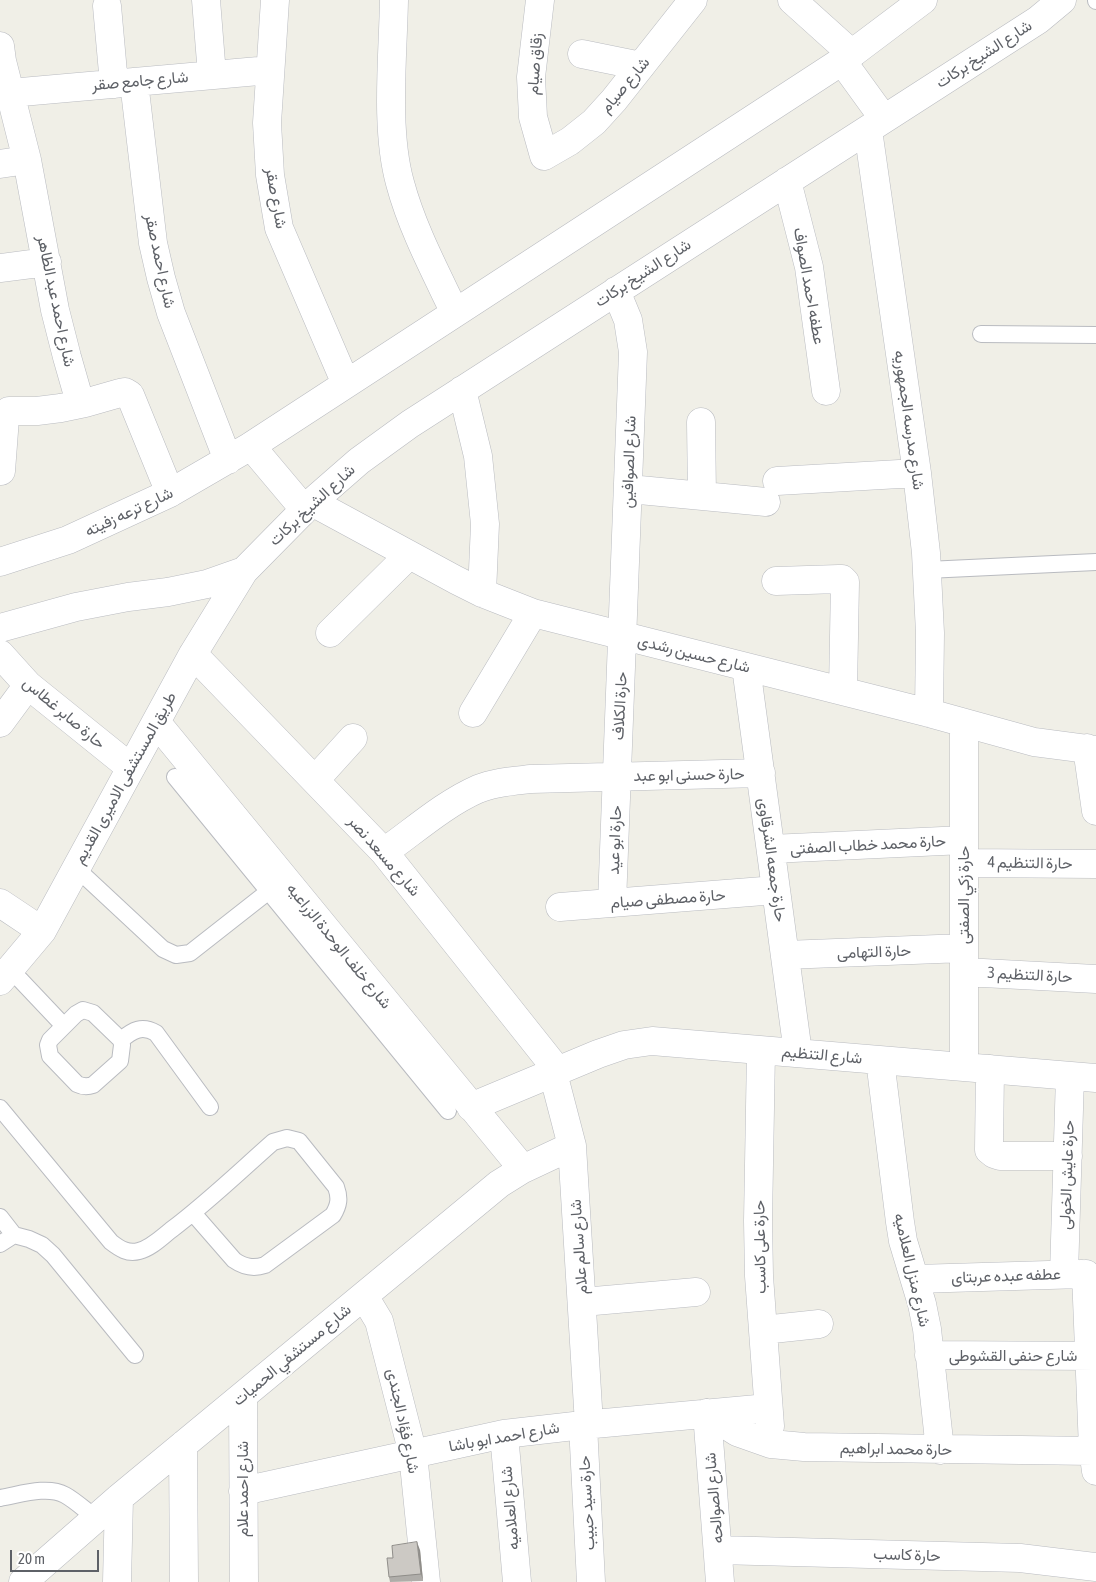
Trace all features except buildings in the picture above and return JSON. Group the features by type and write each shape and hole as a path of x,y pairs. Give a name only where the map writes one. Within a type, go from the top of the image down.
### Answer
{"street":[{"path":"206,0 212,75"},
{"name":"شارع صقر","path":"275,0 267,123 270,176 279,228 346,384"},
{"path":"394,0 392,136 400,182 414,226 455,313"},
{"name":"زقاق صيام","path":"540,0 530,77 533,118 544,156"},
{"name":"شارع صيام","path":"544,156 570,141 594,122 614,100 693,0"},
{"path":"792,0 847,58 876,124"},
{"path":"308,506 251,446 847,58 923,0"},
{"name":"شارع الشيخ بركات","path":"244,571 308,506 366,456 410,424 1038,20 1062,0"},
{"name":"شارع احمد صقر","path":"107,6 124,83 161,278 171,313 228,460"},
{"path":"582,54 641,66"},
{"name":"شارع احمد عبد الظاهر","path":"1,56 27,160 67,357 80,398 85,402"},
{"name":"شارع جامع صقر","path":"10,93 270,70"},
{"name":"شارع مدرسه الجمهوريه","path":"876,124 927,570 930,633 929,713"},
{"path":"0,164 27,160"},
{"name":"عطفه احمد الصواف","path":"787,182 809,267 826,391"},
{"path":"0,268 47,262"},
{"name":"شارع الصوافين","path":"616,291 628,320 633,352 624,636"},
{"path":"462,390 478,456 485,524 482,593"},
{"path":"1,471 6,414 9,411 37,411 61,408 125,392 130,395 170,493"},
{"path":"701,422 702,496"},
{"name":"شارع ترعه زفيته","path":"0,562 68,540 170,493 251,446"},
{"path":"628,489 702,496 772,491 917,473"},
{"name":"شارع حسين رشدى","path":"308,506 410,555 482,593 533,613 929,713 1034,742 1091,749"},
{"path":"330,633 410,555"},
{"path":"0,628 76,607 207,584 244,571"},
{"name":"طريق المستشفى الاميرى القديم","path":"5,975 42,931 193,654 244,571"},
{"path":"776,581 842,579 845,582 843,691"},
{"path":"473,713 533,613"},
{"name":"حارة الكلاف","path":"617,776 624,636"},
{"name":"حارة صابر غطاس","path":"0,654 28,685 132,768"},
{"name":"شارع مسعد نصر","path":"193,654 384,852 556,1072"},
{"name":"حارة جمعه الشرقاوى","path":"746,667 798,1054"},
{"path":"0,723 28,685"},
{"name":"شارع خلف الوحدة الزراعيه","path":"156,722 460,1109 523,1169"},
{"name":"حارة زكي الصفتى","path":"964,723 964,1067"},
{"path":"316,780 353,738"},
{"path":"1091,749 1096,811"},
{"name":"حارة حسنى ابو عبد","path":"384,852 456,801 480,789 504,782 531,779 617,776 761,774"},
{"name":"حارة ابو عيد","path":"612,903 617,776"},
{"name":"حارة محمد خطاب الصفتى","path":"771,850 964,851"},
{"name":"حارة التنظيم 4","path":"964,851 1096,864"},
{"name":"حارة مصطفى صيام","path":"560,907 776,890"},
{"path":"0,903 42,931"},
{"name":"حارة التهامى","path":"785,955 964,960"},
{"name":"حارة التنظيم 3","path":"964,960 1096,979"},
{"name":"شارع التنظيم","path":"460,1109 624,1045 652,1041 1083,1077"},
{"name":"حارة على كاسب","path":"762,1051 758,1220 771,1444"},
{"name":"شارع منزل العلاميه","path":"880,1060 903,1241 916,1279 927,1329 940,1450"},
{"path":"990,1069 989,1150 1000,1156 1068,1156"},
{"name":"شارع سالم علام","path":"556,1072 572,1146 583,1302 586,1424"},
{"name":"حارة عايش الخولى","path":"1083,1077 1068,1156 1093,1356 1094,1455"},
{"name":"شارع مستشفي الحميات","path":"23,1582 119,1498 499,1184 523,1169 572,1146"},
{"name":"عطفه عبده عربتاى","path":"916,1279 1082,1274"},
{"path":"583,1302 696,1292"},
{"name":"شارع فؤاد الجندى","path":"364,1296 379,1321 413,1454 426,1582"},
{"path":"763,1330 819,1324"},
{"name":"شارع حنفى القشوطى","path":"929,1355 1093,1356"},
{"name":"شارع احمد علام","path":"243,1396 244,1582"},
{"name":"شارع احمد ابو باشا","path":"243,1491 504,1434 586,1424 768,1408"},
{"name":"حارة محمد ابراهيم","path":"707,1413 737,1432 771,1444 804,1447 1094,1455"},
{"name":"شارع الصوالحه","path":"707,1413 720,1582"},
{"name":"حارة سيد حبيب","path":"586,1424 591,1582"},
{"name":"شارع العلاميه","path":"504,1434 517,1582"},
{"path":"183,1445 184,1582"},
{"path":"117,1582 119,1498"},
{"name":"حارة كاسب","path":"718,1550 1020,1558 1096,1567"}],"lane":[{"path":"981,334 1096,335"},
{"path":"927,570 1096,562"},
{"path":"175,777 269,891 460,1109"},
{"path":"76,868 163,949 176,955 190,954 269,891"},
{"path":"5,975 64,1026"},
{"path":"80,1011 89,1011 121,1040 123,1050 120,1061 93,1085 82,1087 77,1084 53,1060 48,1051 50,1040 64,1026 80,1011"},
{"path":"121,1040 137,1029 150,1030 156,1033 210,1107"},
{"path":"0,1108 111,1242 127,1252 138,1252 147,1248 193,1213 273,1142 287,1138 299,1142 336,1187 339,1202 333,1215 265,1265 252,1268 242,1266 234,1260 193,1213"},
{"path":"0,1217 14,1235 29,1238 42,1245 53,1255 134,1355"},
{"path":"0,1244 14,1235"},
{"path":"0,1498 44,1491 64,1494 96,1518"}]}
